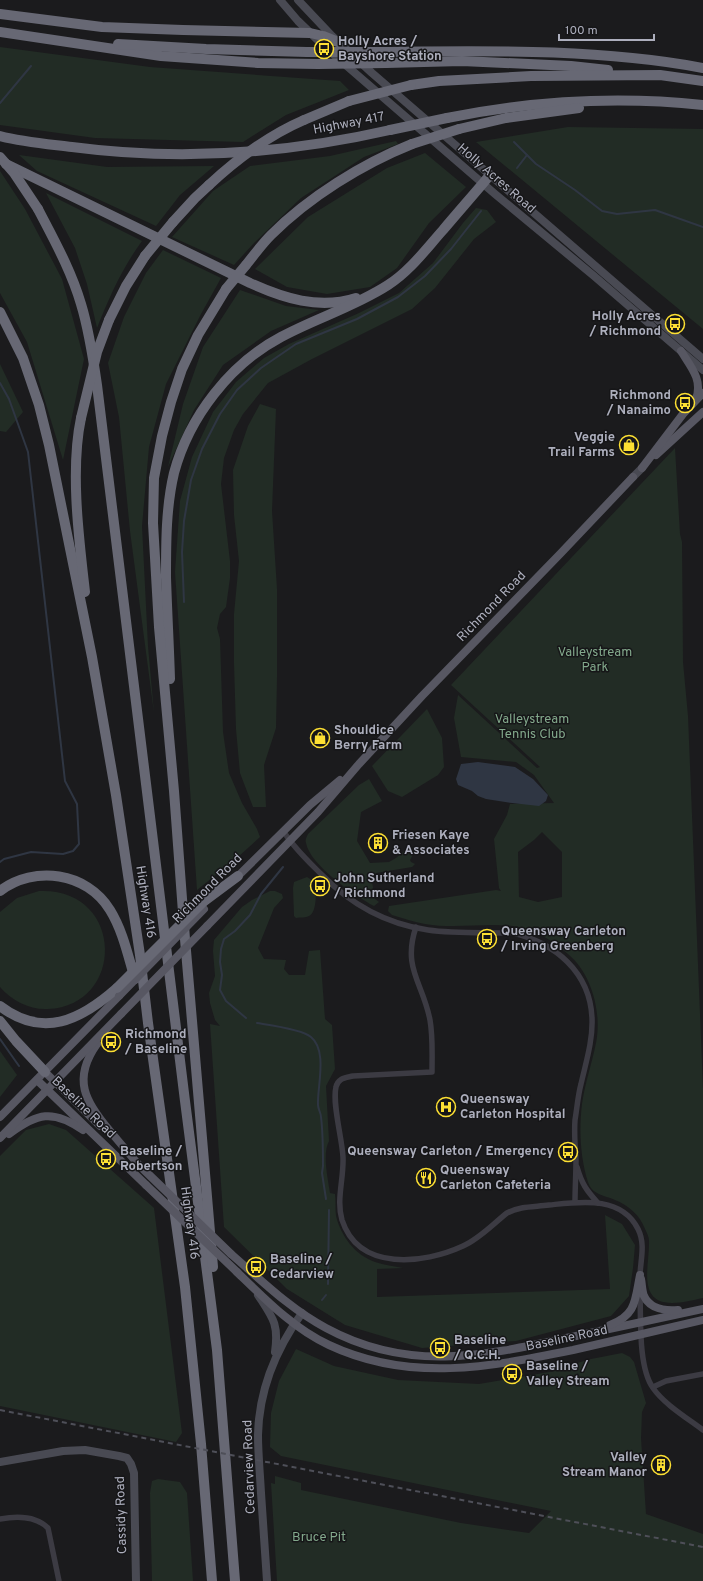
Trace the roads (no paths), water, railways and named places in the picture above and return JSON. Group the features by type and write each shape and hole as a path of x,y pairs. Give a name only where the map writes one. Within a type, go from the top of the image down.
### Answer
{"highway":[{"path":"0,14 109,27 310,33 338,42"},
{"path":"0,32 161,56 258,63 318,64 462,61 507,62 571,66 703,81"},
{"path":"57,41 219,50 307,52 478,51 569,53 655,61 703,68"},
{"path":"92,658 80,554 77,500 77,461 81,418 97,352 109,320 126,286 146,256 173,222 195,198 230,165 268,140 304,120 349,101 411,85 439,81 503,77 660,75"},
{"name":"Highway 417","path":"0,136 109,152 218,155 328,143 447,118 507,108 544,104 617,100 655,101 703,105"},
{"path":"235,1581 217,1350 215,1284 210,1240 174,791 156,592 153,523 154,478 162,436 182,369 198,335 226,289 272,235 323,192 351,174 395,151 459,129 547,111 655,101"},
{"path":"0,157 14,173 38,209 70,272 81,304 90,342 107,458 217,1350"},
{"path":"0,161 250,283 281,296 301,301 333,302 354,299 379,290"},
{"path":"174,791 166,542 170,494 182,449 214,394 249,359 280,337 343,309 396,279 413,264 490,175"},
{"path":"0,312 23,358 49,445 92,658"},
{"name":"Highway 416","path":"92,658 116,795 140,955 148,1023 185,1287 201,1444 212,1581"},
{"path":"0,891 21,879 46,875 71,879 86,886 98,895 109,908 120,930 148,1023"},
{"path":"0,1006 14,1016 30,1022 43,1023 56,1023 74,1018 89,1010 118,992 203,905 238,876"},
{"path":"0,1021 16,1041 45,1072"}],"main road":[{"name":"Holly Acres Road","path":"280,0 298,22 310,33 483,184 703,370"},
{"name":"Holly Acres Road","path":"298,0 338,42 703,359"},
{"path":"681,351 698,383 699,390 696,400"},
{"name":"Richmond Road","path":"642,468 683,414 703,392"},
{"name":"Richmond Road","path":"0,1138 290,842 422,696 633,477 703,412"},
{"name":"Richmond Road","path":"238,876 310,805 359,764"},
{"path":"0,1117 45,1072 118,992"},
{"path":"113,1022 87,1060 84,1073 84,1087 87,1099 93,1111 140,1166"},
{"name":"Baseline Road","path":"45,1072 230,1254 302,1313 326,1328 363,1345 390,1352 418,1356 467,1356 494,1353 703,1309"},
{"name":"Baseline Road","path":"37,1080 254,1289 294,1324 329,1345 350,1354 385,1363 428,1369 467,1368 504,1364 642,1335 703,1320"},
{"path":"0,1142 26,1122 36,1117 47,1116 66,1119 100,1141"},
{"path":"640,1275 644,1296 657,1308 669,1311 703,1309"},
{"path":"583,1334 619,1322 626,1317 635,1304 640,1275"},
{"path":"254,1289 276,1325 277,1336 274,1360"},
{"name":"Cedarview Road","path":"267,1581 258,1435 263,1396 274,1360 294,1324 302,1313"},
{"name":"Cassidy Road","path":"0,1462 63,1450 85,1450 127,1458 134,1472 136,1581"}],"street":[{"path":"284,832 290,842 333,886 366,909 386,919 416,927 446,931 513,933 540,941 555,950 568,962 582,982 587,993 592,1018 590,1044 580,1086 575,1122 575,1202"},
{"path":"416,927 411,957 413,970 425,999 430,1019 433,1040 432,1072 353,1076 338,1081 336,1087 336,1104 343,1157 339,1202 342,1219 347,1232 362,1248 378,1257 398,1260 416,1260 445,1253 464,1246 512,1210 575,1202 598,1203 612,1206 623,1212 637,1227 641,1236 641,1322 646,1376 652,1387 676,1410 703,1430"},
{"path":"576,1161 582,1184 587,1192 598,1203"},
{"path":"652,1387 666,1380 703,1374"},
{"path":"0,1519 17,1516 42,1522 48,1528 60,1581"}],"water":[{"path":"478,762 515,767 533,779 548,795 546,801 539,806 486,799 458,785 456,779 461,764"}],"waterway":[{"path":"0,103 31,66"},
{"path":"514,142 536,164 575,190 602,211 617,214 655,210 703,227"},
{"path":"517,168 527,155"},
{"path":"184,602 182,552 184,521 191,480 202,449 220,414 237,390 261,368 296,344 357,319 398,297 425,276 451,249 481,211"},
{"path":"0,383 9,399 28,452 65,781 77,804 79,844 73,851 63,854 31,852 4,859 0,862"},
{"path":"246,1018 226,1001 220,990 222,975 220,962 221,949 224,939 235,931 250,915 261,894 283,867"},
{"path":"257,1023 307,1034 316,1043 320,1060 318,1108 322,1123 322,1173 326,1199"},
{"path":"0,1039 19,1066"},
{"path":"328,1284 329,1210"},
{"path":"322,1300 326,1295"}],"railway":[{"path":"0,1410 703,1547"}],"place":[{"name":"Holly Acres / Bayshore Station","path":"324,49"},
{"name":"Holly Acres / Richmond","path":"675,324"},
{"name":"Richmond / Nanaimo","path":"685,403"},
{"name":"Veggie Trail Farms","path":"629,445"},
{"name":"Shouldice Berry Farm","path":"320,738"},
{"name":"Friesen Kaye & Associates","path":"378,843"},
{"name":"John Sutherland / Richmond","path":"320,886"},
{"name":"Queensway Carleton / Irving Greenberg","path":"487,939"},
{"name":"Richmond / Baseline","path":"111,1042"},
{"name":"Queensway Carleton Hospital","path":"446,1107"},
{"name":"Queensway Carleton / Emergency","path":"568,1152"},
{"name":"Baseline / Robertson","path":"106,1159"},
{"name":"Queensway Carleton Cafeteria","path":"426,1178"},
{"name":"Baseline / Cedarview","path":"256,1267"},
{"name":"Baseline / Q.C.H.","path":"440,1348"},
{"name":"Baseline / Valley Stream","path":"512,1374"},
{"name":"Valley Stream Manor","path":"661,1465"}],"park label":[{"name":"Valleystream Park","path":"595,660"},
{"name":"Valleystream Tennis Club","path":"532,728"},
{"name":"Bruce Pit","path":"319,1538"}]}
